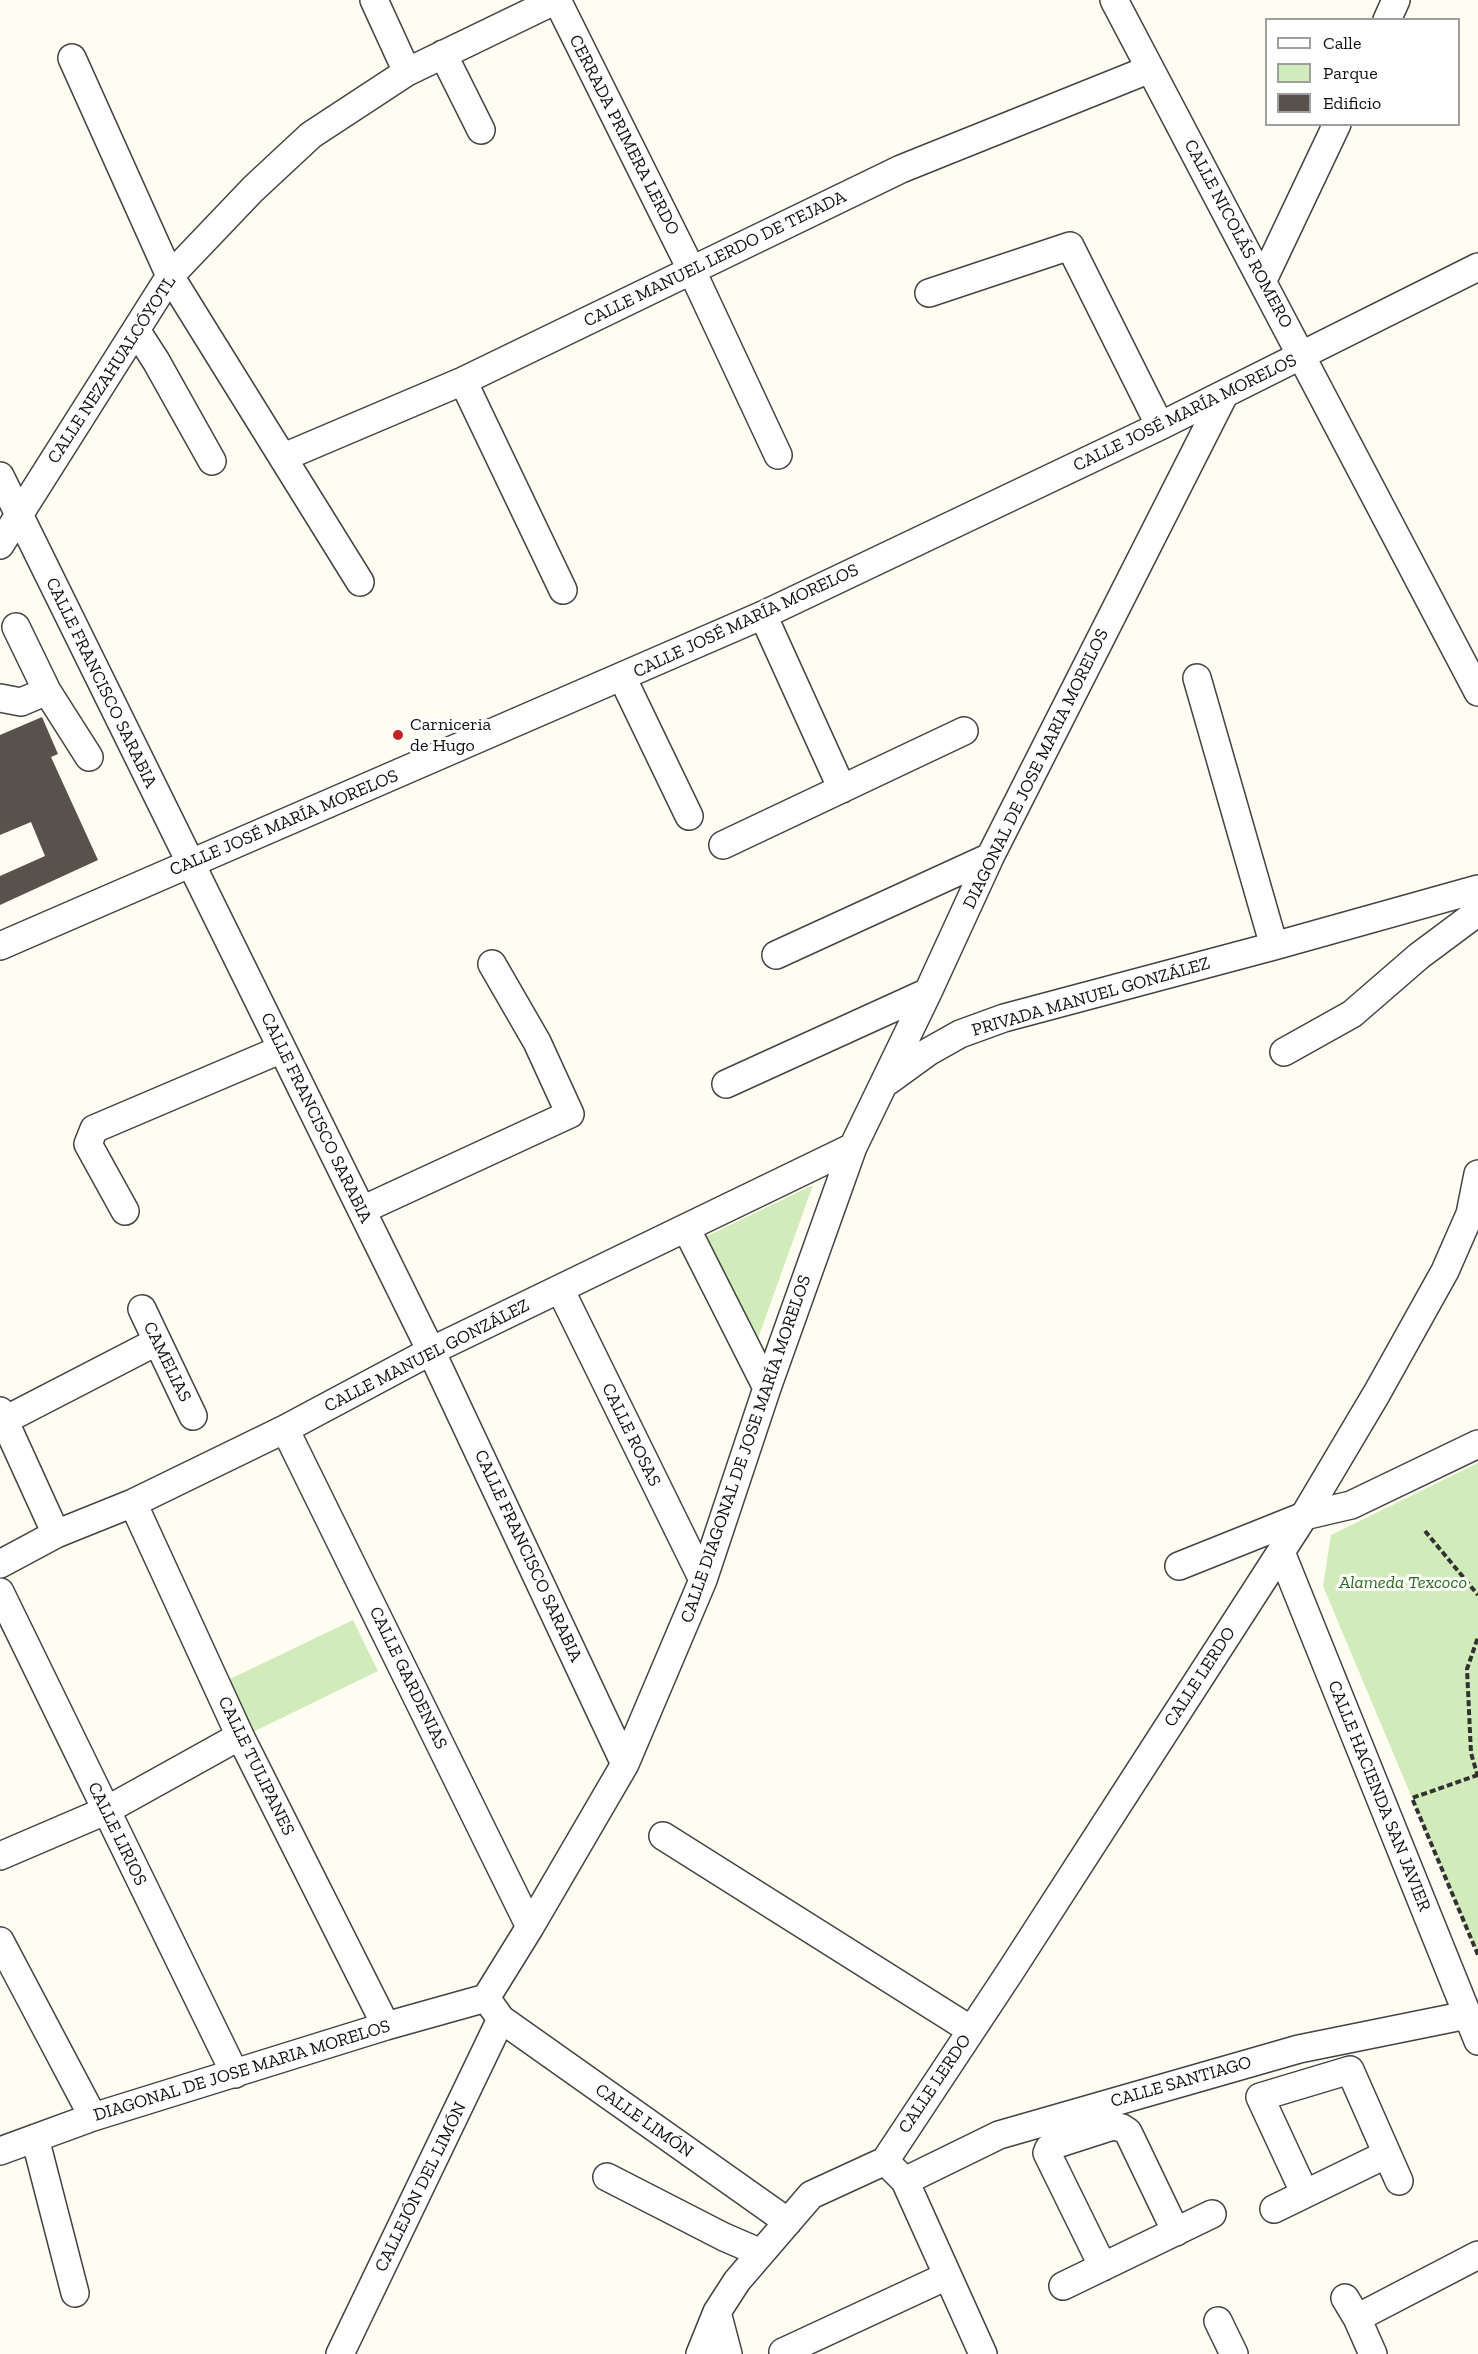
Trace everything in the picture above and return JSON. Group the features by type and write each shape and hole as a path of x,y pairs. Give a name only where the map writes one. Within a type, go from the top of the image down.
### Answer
{"street":[{"path":"374,0 407,72"},
{"name":"CALLE NEZAHUALCÓYOTL","path":"0,545 170,276 253,189 311,135 407,72 556,0"},
{"name":"CERRADA PRIMERA LERDO","path":"556,0 692,271 778,455"},
{"name":"CALLE NICOLÁS ROMERO","path":"1114,0 1303,355 1478,692"},
{"path":"1388,18 1396,0"},
{"path":"443,54 482,130"},
{"path":"72,57 170,276 360,582"},
{"name":"CALLE MANUEL LERDO DE TEJADA","path":"284,458 463,381 901,169 1149,69"},
{"path":"1263,280 1336,126"},
{"path":"929,293 1070,246 1160,426"},
{"name":"CALLE JOSÉ MARÍA MORELOS","path":"0,946 762,615 1224,395 1478,267"},
{"path":"136,330 212,461"},
{"path":"463,381 563,590"},
{"name":"DIAGONAL DE JOSE MARIA MORELOS","path":"853,1147 990,857 1224,395"},
{"name":"CALLE FRANCISCO SARABIA","path":"0,476 431,1351 626,1764"},
{"path":"762,615 842,789"},
{"path":"16,627 47,691 88,756"},
{"path":"622,677 689,816"},
{"path":"1197,678 1274,946"},
{"path":"0,698 21,702 47,691"},
{"path":"723,845 964,731"},
{"path":"776,955 990,857"},
{"name":"PRIVADA MANUEL GONZÁLEZ","path":"885,1083 928,1052 960,1034 1004,1018 1478,889"},
{"path":"1284,1052 1352,1014 1419,956 1478,912"},
{"path":"362,1210 570,1114 537,1042 492,964"},
{"path":"726,1084 928,992"},
{"path":"125,1211 88,1144 94,1129 282,1048"},
{"name":"CALLE MANUEL GONZÁLEZ","path":"0,1564 56,1534 133,1503 285,1429 431,1351 853,1147"},
{"name":"CALLE DIAGONAL DE JOSE MARÍA MORELOS","path":"494,2008 530,1927 626,1764 703,1580 767,1388 853,1147"},
{"name":"CALLE LERDO","path":"885,2161 1304,1516 1377,1393 1445,1271 1470,1214 1478,1174"},
{"path":"686,1228 767,1388"},
{"name":"CALLE ROSAS","path":"560,1289 703,1580"},
{"name":"CAMELIAS","path":"142,1309 193,1416"},
{"path":"56,1534 2,1415 156,1342"},
{"name":"CALLE GARDENIAS","path":"285,1429 530,1927"},
{"path":"1179,1566 1304,1516 1351,1505 1478,1444"},
{"name":"CALLE TULIPANES","path":"133,1503 240,1736 386,2026"},
{"name":"CALLE HACIENDA SAN JAVIER","path":"1281,1552 1478,2041"},
{"name":"CALLE LIRIOS","path":"0,1592 235,2074"},
{"path":"0,1856 105,1811 240,1736"},
{"path":"663,1836 971,2030"},
{"path":"0,1941 93,2117"},
{"name":"DIAGONAL DE JOSE MARIA MORELOS","path":"0,2151 93,2117 386,2026 494,2008"},
{"name":"CALLE LIMÓN","path":"494,2008 788,2222"},
{"name":"CALLEJÓN DEL LIMÓN","path":"340,2354 494,2008"},
{"name":"CALLE SANTIAGO","path":"905,2181 999,2135 1083,2123 1299,2049 1467,2015"},
{"path":"1299,2049 1311,2081"},
{"path":"1305,2194 1260,2097 1350,2070 1399,2181"},
{"path":"1103,2267 1047,2153 1049,2148 1083,2123 1113,2126 1128,2132 1176,2232"},
{"path":"35,2138 75,2293"},
{"path":"1274,2209 1387,2154"},
{"path":"700,2354 717,2312 737,2281 811,2195 885,2161 905,2181 983,2354"},
{"path":"607,2177 724,2237 761,2253"},
{"path":"1063,2286 1212,2214"},
{"path":"1373,2354 1351,2308 1478,2255"},
{"path":"781,2348 947,2276"},
{"path":"717,2312 728,2354"}],"path":[{"path":"1425,1532 1478,1595"},
{"path":"1478,1637 1467,1669 1471,1753 1478,1776 1412,1798 1478,1955"}],"green space":[{"path":"813,1185 756,1344 701,1239"},
{"name":"Alameda Texcoco","path":"1478,1463 1478,1955 1323,1586 1331,1535"},
{"path":"353,1620 378,1671 253,1732 228,1680"}],"building":[{"path":"42,717 58,754 51,757 98,860 0,905 0,876 45,856 31,822 0,835 0,735"}],"place":[{"name":"Carniceria de Hugo","path":"398,735"}]}
